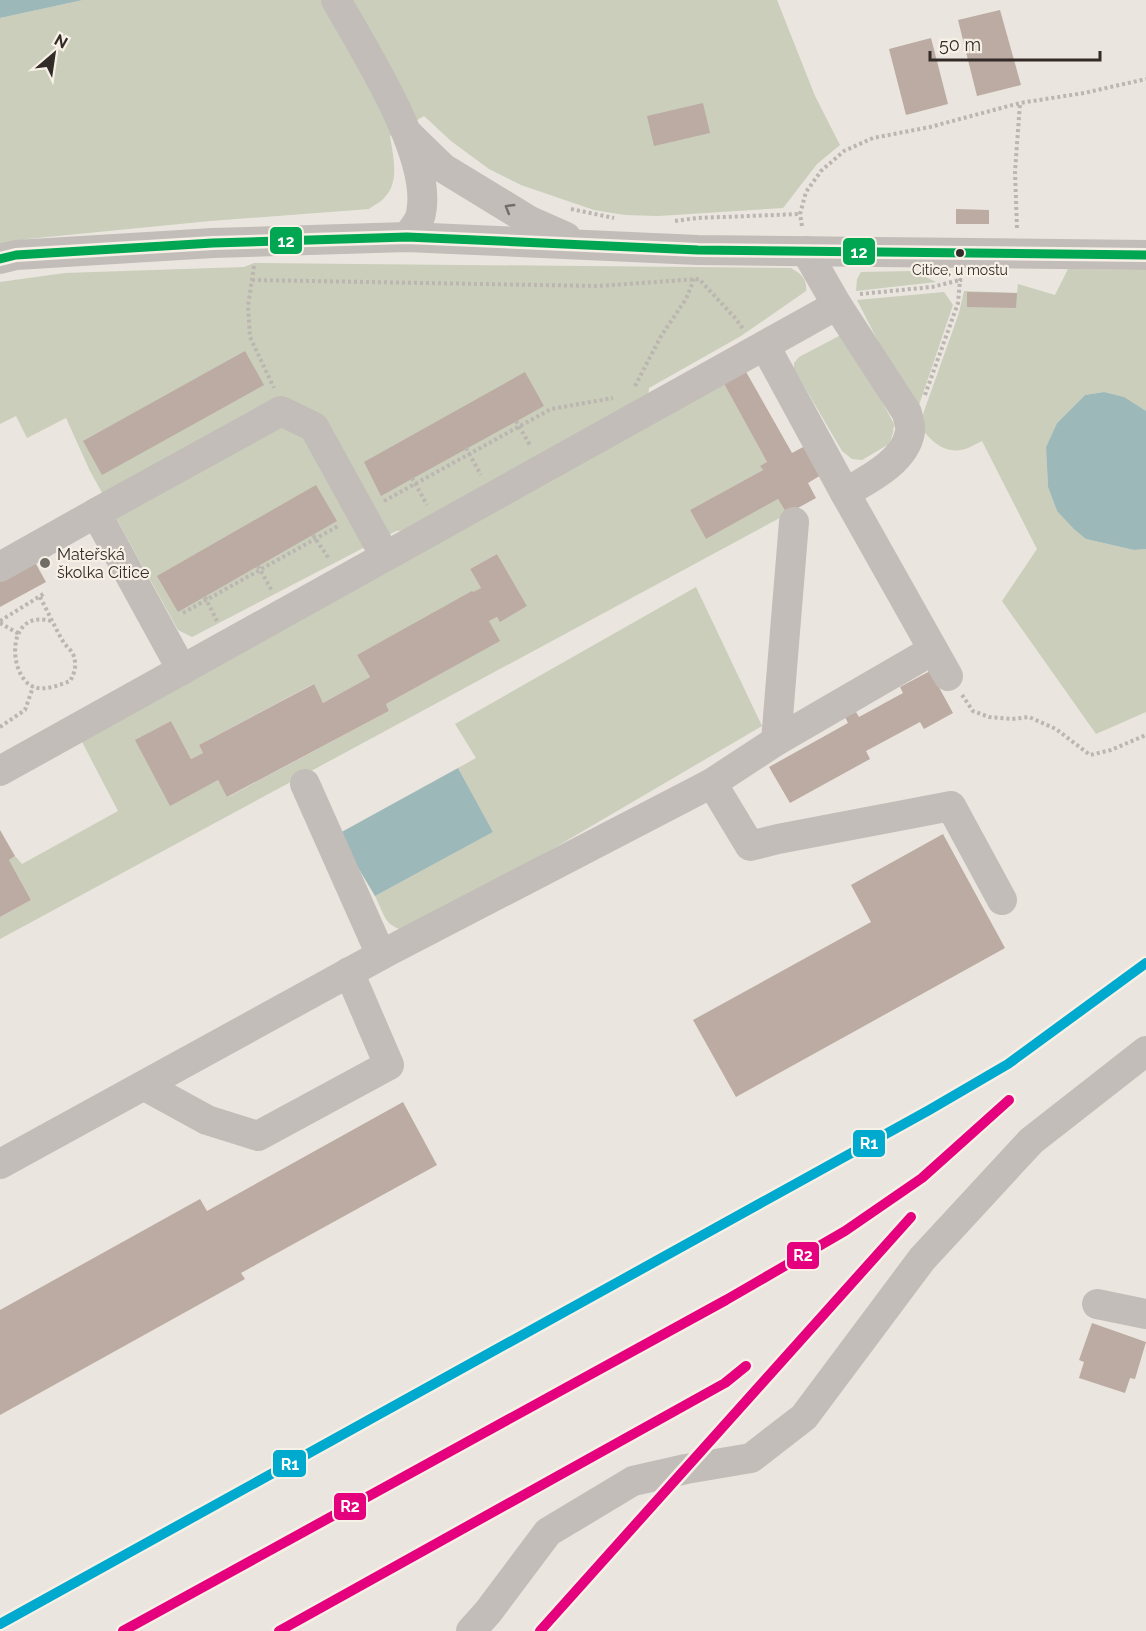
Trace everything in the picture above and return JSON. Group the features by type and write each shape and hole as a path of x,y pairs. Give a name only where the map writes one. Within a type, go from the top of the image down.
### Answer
{"street":[{"path":"336,0 407,130 422,188 421,214 407,237"},
{"path":"407,130 443,168 530,221 580,243"},
{"path":"0,259 16,255 213,243 407,237 698,250 1146,255"},
{"path":"806,250 834,301 907,413 910,432 904,446 886,470 845,494"},
{"path":"0,771 765,346 834,301"},
{"path":"765,346 845,494 948,676"},
{"path":"0,567 281,411 314,427 385,556"},
{"path":"96,513 182,669"},
{"path":"776,741 794,522"},
{"path":"0,1164 349,972 712,783 776,741 933,650"},
{"path":"712,783 750,846 951,806 1002,900"},
{"path":"305,784 381,955"},
{"path":"145,1086 207,1120 258,1136 388,1065 349,972"},
{"path":"471,1631 548,1532 633,1481 751,1458 804,1417 922,1259 1031,1141 1146,1051"},
{"path":"1097,1304 1146,1314"}],"path":[{"path":"673,222 697,218 800,214 806,192 821,171 844,151 873,138 930,127 1020,102 1084,93 1146,79"},
{"path":"1017,253 1015,172 1020,102"},
{"path":"569,208 621,219"},
{"path":"631,395 662,336 686,299 694,279"},
{"path":"281,411 273,385 250,337 248,306 252,280 598,286 699,279 736,319 749,337 765,346"},
{"path":"910,432 958,303 960,280"},
{"path":"834,301 932,288 960,280 971,280"},
{"path":"183,613 551,409 620,397"},
{"path":"19,634 0,622 45,593"},
{"path":"40,597 54,622 65,644 73,653 75,666 70,681 59,686 33,687 16,665 15,652 19,634 28,621 41,618 54,622"},
{"path":"948,676 973,711 989,717 1012,719 1029,717 1056,729 1090,755 1111,750 1146,735"},
{"path":"0,727 25,710 33,687"}],"green space":[{"path":"83,0 777,0 815,96 840,145 817,164 783,208 658,216 625,215 594,210 521,185 489,169 451,141 424,116 390,136 394,160 393,184 383,199 369,209 210,221 27,239 0,246 0,18"},
{"path":"254,263 791,268 803,277 806,291 741,336 649,388 648,398 410,530 396,531 192,637 178,630 90,471 66,418 27,438 16,416 0,424 0,282 65,273 244,267"},
{"path":"1068,269 1146,270 1146,411 1123,397 1104,392 1085,395 1057,423 1046,447 1048,487 1057,511 1086,539 1134,550 1146,549 1146,712 1096,734 1002,601 1037,549 982,441 960,450 944,448 931,440 917,420 923,414 959,313 964,291 1017,293 1018,284 1055,295"},
{"path":"913,271 936,282 856,291 857,279 861,272"},
{"path":"944,292 953,305 917,411 904,392 857,300"},
{"path":"841,335 849,341 894,424 889,444 862,460 852,459 842,451 794,369 794,363 799,357"},
{"path":"723,382 767,462 761,466 763,470 690,510 706,539 778,499 787,514 0,939 0,917 31,900 9,860 15,856 22,864 118,811 80,738","holes":["497,554 527,606 500,621 497,617 489,621 499,641 386,704 389,711 228,797 218,780 170,805 136,740 171,721 191,759 203,753 199,745 313,684 323,703 370,677 357,655 481,588 470,569"]},
{"path":"696,587 762,726 411,932 391,924 384,916 375,896 493,832 458,768 476,758 455,724"}],"water":[{"path":"0,0 83,0 0,18"},
{"path":"1104,392 1124,397 1146,411 1146,549 1134,550 1086,539 1057,511 1048,487 1046,447 1057,423 1085,395"},
{"path":"458,768 493,832 375,896 338,834"}],"building":[{"path":"1000,10 1021,85 977,96 958,20"},
{"path":"931,38 948,104 906,115 889,49"},
{"path":"703,103 710,133 654,146 647,116"},
{"path":"956,209 989,210 989,224 956,224"},
{"path":"967,292 1017,293 1016,308 967,307"},
{"path":"245,351 264,385 102,475 83,441"},
{"path":"745,370 792,453 805,446 821,475 808,483 816,498 787,514 778,499 706,539 690,510 763,470 760,466 767,462 723,382"},
{"path":"525,372 544,406 381,496 364,462"},
{"path":"316,485 337,521 178,612 157,576"},
{"path":"497,554 527,606 500,622 497,617 489,621 500,641 386,704 389,711 227,797 218,780 170,806 135,740 171,721 191,759 203,753 199,745 314,684 323,703 370,677 357,655 481,588 470,569"},
{"path":"31,555 46,582 0,607 0,572"},
{"path":"930,671 953,713 924,729 920,722 866,751 870,759 790,803 769,767 848,723 845,717 856,712 859,717 903,693 900,687"},
{"path":"0,830 15,856 9,860 31,900 0,917"},
{"path":"943,834 1005,948 736,1097 693,1020 871,922 851,885"},
{"path":"403,1102 437,1165 241,1273 245,1279 0,1415 0,1310 200,1199 207,1211"},
{"path":"1092,1323 1146,1342 1135,1379 1130,1378 1125,1393 1079,1378 1084,1362 1079,1360"}],"transit line":[{"name":"12","path":"0,259 16,255 213,243 407,237 698,250 1146,255"},
{"name":"R1","path":"0,1624 929,1110 1008,1064 1146,963"},
{"name":"R2","path":"123,1631 726,1300 845,1231 922,1178 1009,1100"},
{"name":"R2","path":"540,1631 911,1217"},
{"name":"R2","path":"279,1631 725,1383 746,1366"}],"place":[{"name":"Citice, u mostu","path":"960,253"},
{"name":"Mateřská školka Citice","path":"45,563"}]}
